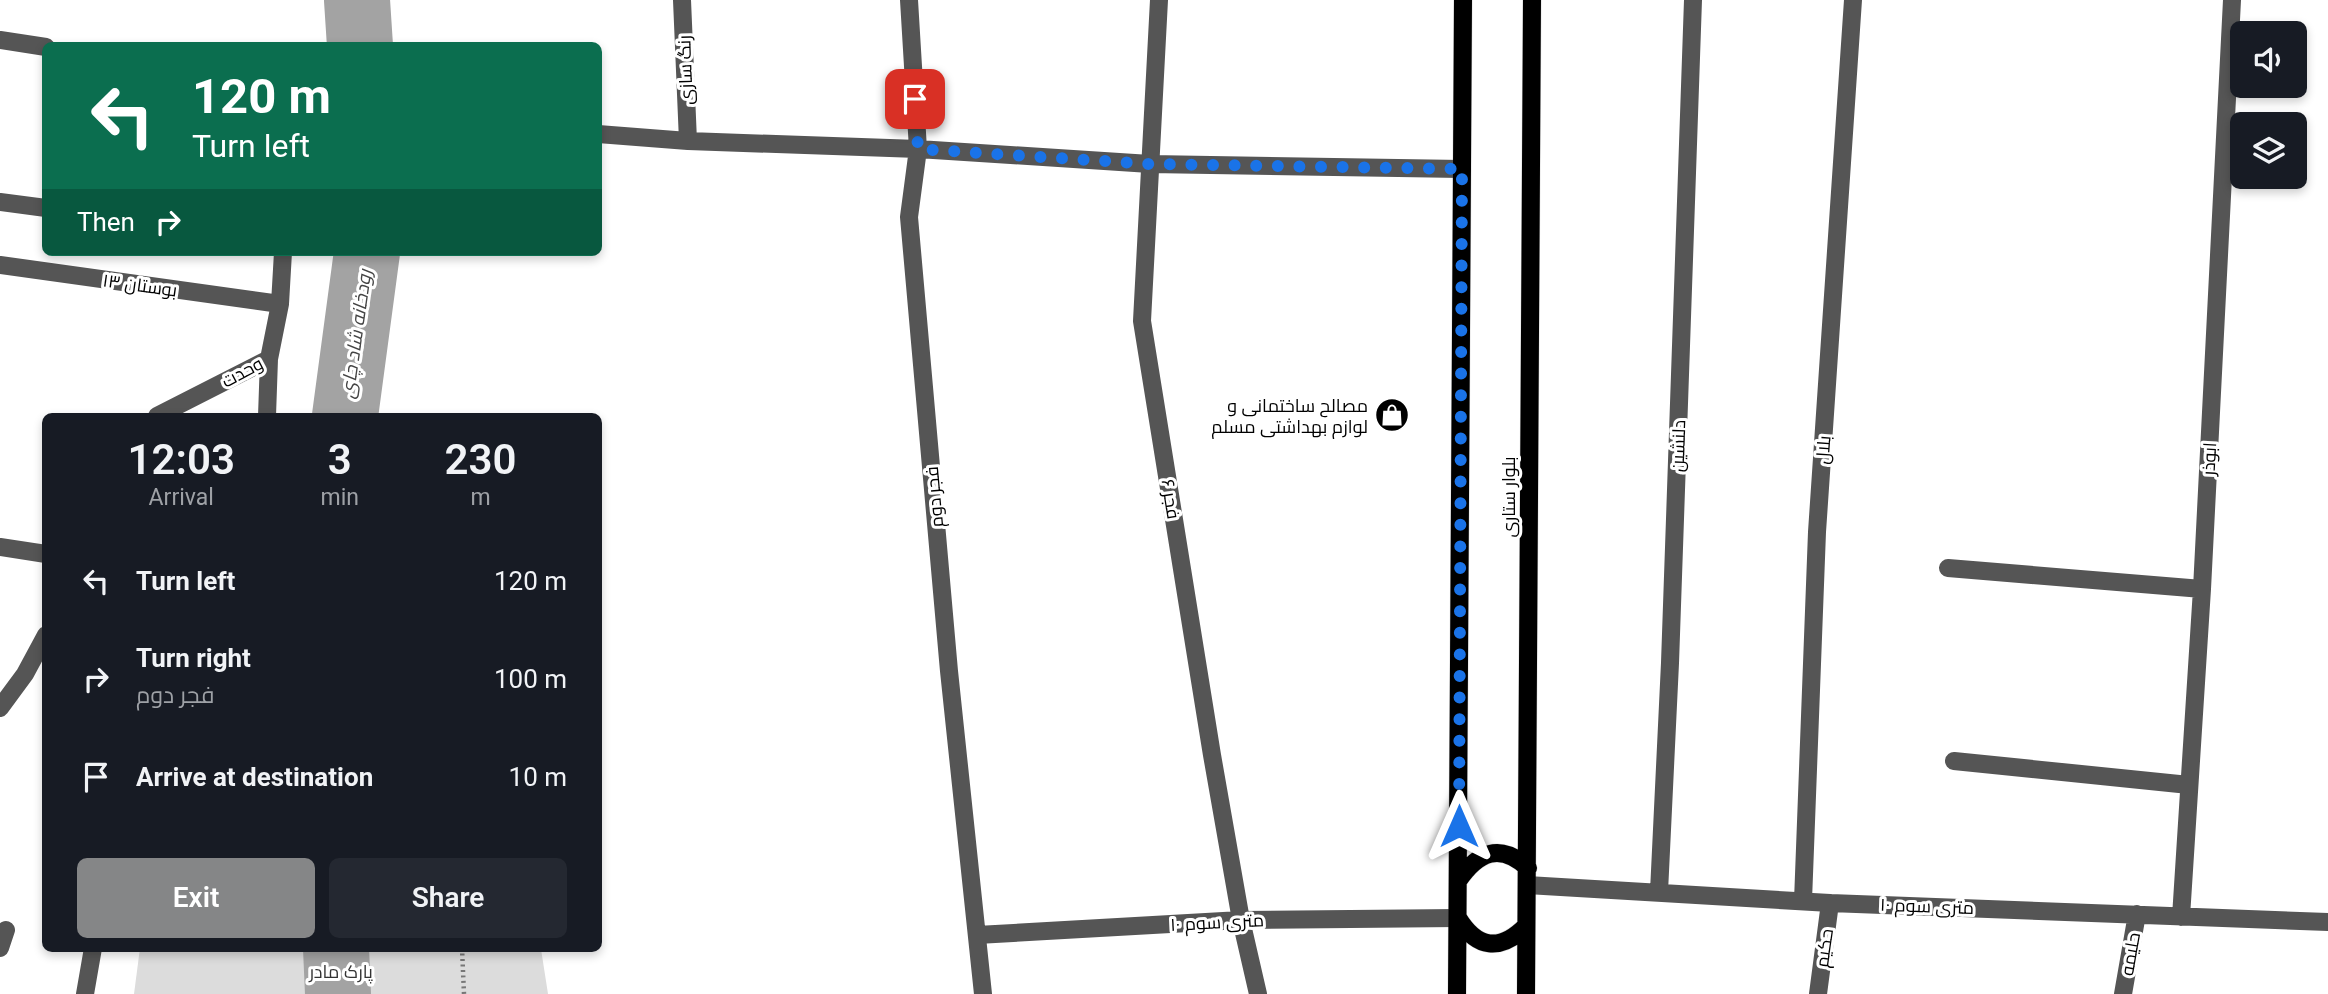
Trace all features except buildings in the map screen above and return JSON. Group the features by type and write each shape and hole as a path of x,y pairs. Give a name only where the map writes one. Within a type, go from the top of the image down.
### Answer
{"main road":[{"path":"1457,994 1463,0"},
{"name":"بلوار ستاری","path":"1526,994 1532,0"},
{"path":"1458,881 1476,859 1489,853 1504,853 1517,858 1527,877"},
{"path":"1458,918 1466,932 1480,942 1497,944 1506,941 1514,938 1526,926"}],"street":[{"name":"رنگ سازی","path":"682,0 688,141"},
{"name":"فجر دوم","path":"909,0 918,149 909,217 949,671 983,994"},
{"name":"فجر ۶","path":"1159,0 1142,321 1241,920 1258,994"},
{"name":"دلنشین","path":"1659,892 1670,663 1693,0"},
{"name":"بلال","path":"1803,901 1818,532 1853,0"},
{"name":"ابوذر","path":"2181,917 2202,589 2232,0"},
{"path":"0,40 42,46"},
{"path":"602,134 688,141 918,149 1150,164 1462,169"},
{"path":"0,202 42,207"},
{"name":"وحدت","path":"163,413 269,359 280,304 283,256"},
{"name":"بوستان ۱۳","path":"0,265 280,304"},
{"path":"267,413 269,359"},
{"path":"0,547 42,553"},
{"path":"1948,568 2202,589"},
{"path":"0,708 25,674 42,642"},
{"path":"1954,761 2189,785"},
{"name":"۱۰ متری سوم","path":"1527,877 1659,892 1830,903 2328,922"},
{"name":"حکیم","path":"1818,994 1830,903"},
{"name":"حلیمه","path":"2123,994 2137,914"},
{"name":"۱۰ متری سوم","path":"977,935 1241,920 1458,918"},
{"path":"0,948 6,930"},
{"path":"85,994 92,952"}],"path":[{"path":"462,952 464,994"}],"green space":[{"name":"پارک مادر","path":"139,952 541,952 548,994 134,994"}],"waterway":[{"name":"رودخانه شاد چای","path":"357,0 360,42"},
{"name":"رودخانه شاد چای","path":"345,413 366,256"},
{"name":"رودخانه شاد چای","path":"336,952 338,994"}],"place":[{"name":"مصالح ساختمانی و لوازم بهداشتی مسلم","path":"1392,415"}],"route":[{"path":"915,99 918,149 1150,164 1462,169 1459,826"}]}
